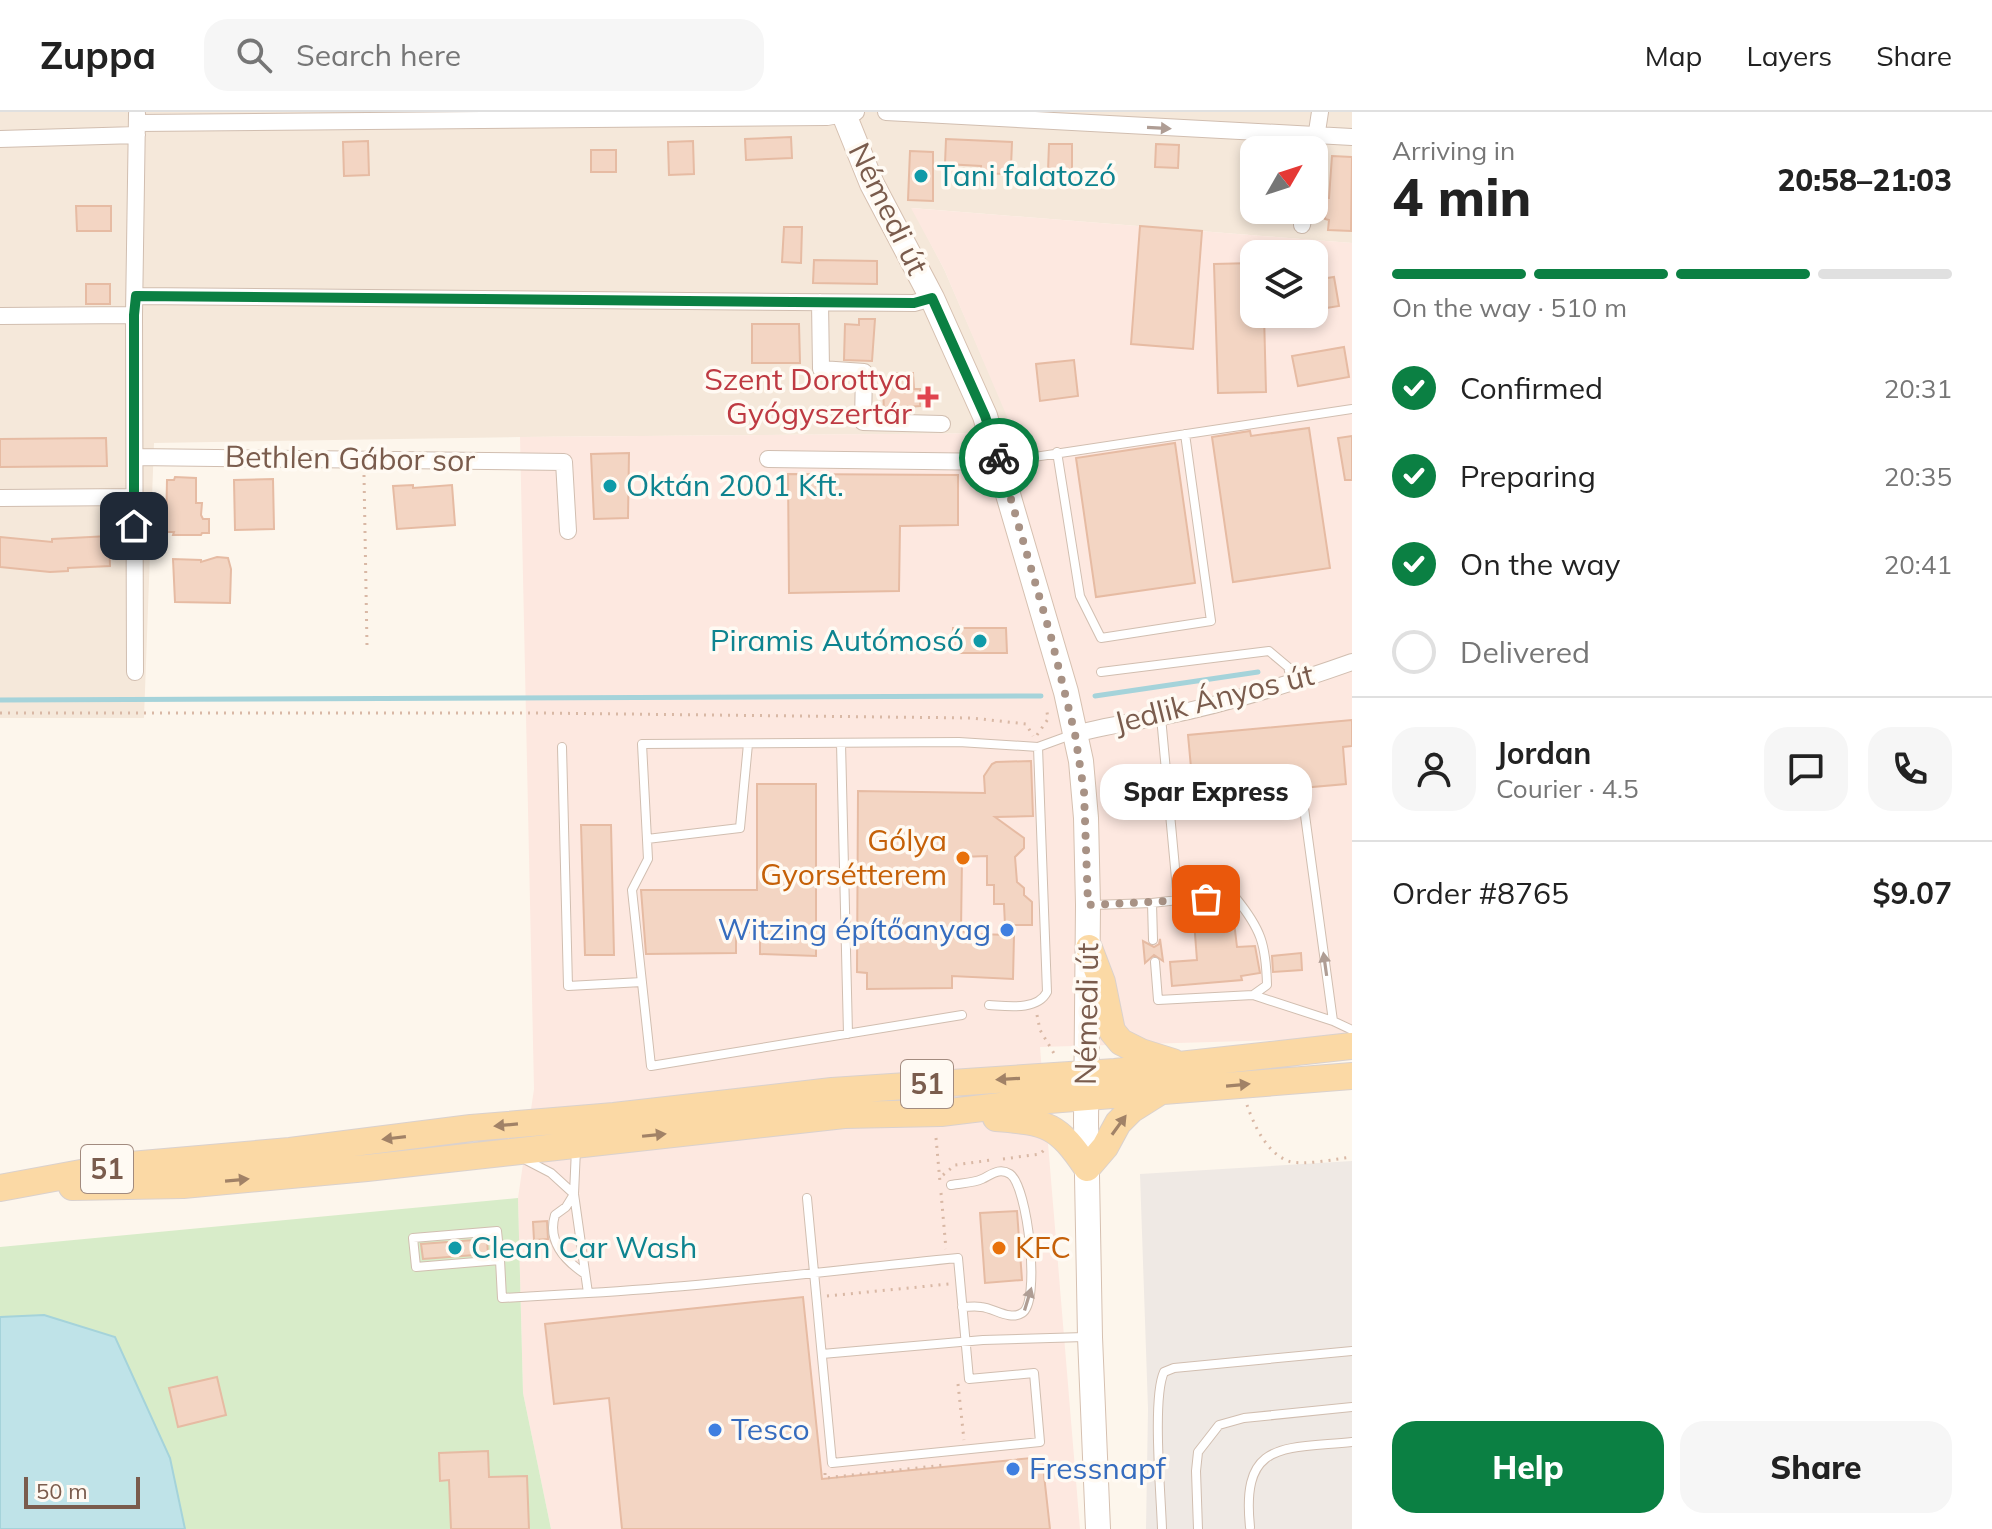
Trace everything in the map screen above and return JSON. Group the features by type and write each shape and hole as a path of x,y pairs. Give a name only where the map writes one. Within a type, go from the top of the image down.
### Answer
{"main road":[{"name":"Némedi út","path":"847,113 872,184 932,298 985,416 1051,637 1075,734 1084,792 1088,905 1087,1168 1098,1529"},
{"path":"1089,948 1102,982 1112,1031 1121,1042 1141,1052 1184,1066"},
{"name":"51","path":"10,1187 119,1166 290,1151 844,1115 938,1125 1086,1086 1184,1066 1352,1046"},
{"name":"51","path":"10,1187 183,1185 487,1154 614,1116 832,1091 1086,1086 1161,1092 1352,1076"},
{"path":"938,1125 1036,1121 1057,1131 1087,1168 1105,1147 1118,1123 1131,1110 1161,1092"}],"street":[{"path":"886,112 1040,117 1240,137"},
{"path":"1316,136 1320,112"},
{"path":"0,139 137,123 811,117 847,113"},
{"path":"135,672 137,123"},
{"path":"1328,142 1352,137"},
{"path":"136,296 914,303 932,298"},
{"path":"820,302 821,369 864,372 863,422 942,424"},
{"path":"0,316 134,315"},
{"name":"Bethlen Gábor sor","path":"135,457 564,462 568,531"},
{"path":"768,459 1000,462"},
{"path":"0,498 134,497"},
{"name":"Jedlik Ányos út","path":"1075,734 1292,683 1352,662"}],"lane":[{"path":"1000,462 1352,409"},
{"path":"1057,452 1080,596 1101,638 1117,636 1211,621 1185,434"},
{"path":"1101,672 1269,651 1288,667 1292,683"},
{"path":"1161,716 1178,900"},
{"path":"962,1015 651,1066 632,890 648,859 642,744 959,742 1038,747 1075,734"},
{"path":"841,743 848,1034"},
{"path":"647,839 740,828 748,744"},
{"path":"562,747 568,986 642,982"},
{"path":"989,1005 1035,1004 1044,999 1047,992 1038,747"},
{"path":"1304,808 1333,1021"},
{"path":"1088,905 1235,897 1255,921 1263,942 1267,985 1253,995"},
{"path":"1152,903 1153,940"},
{"path":"1155,962 1158,1000 1253,995 1352,1030"},
{"path":"588,1293 562,1133 589,1131 614,1116"},
{"path":"487,1154 534,1162 574,1194"},
{"path":"951,1185 984,1178 991,1173 1003,1171 1011,1174 1023,1196 1033,1289 1030,1305 1024,1313 1015,1316 983,1306 962,1307"},
{"path":"574,1194 566,1207 555,1215 553,1238 571,1265 585,1274"},
{"path":"500,1260 416,1267 413,1238 497,1231 500,1260 502,1298 588,1293 814,1272 958,1258 969,1379 1034,1373 1040,1442 832,1463 817,1297 814,1272 807,1198"},
{"path":"822,1354 966,1342 1090,1337"},
{"path":"1162,1529 1159,1431 1160,1381 1164,1372 1174,1368 1352,1351"},
{"path":"1198,1529 1198,1452 1219,1425 1244,1418 1352,1407"},
{"path":"1250,1527 1247,1498 1252,1476 1265,1457 1284,1449 1352,1442"}],"path":[{"path":"364,460 367,646"},
{"path":"1038,747 1037,732 1048,719 1047,712"},
{"path":"0,713 536,713 972,718 1026,724 1038,747"},
{"path":"1035,1004 1040,1030 1057,1058"},
{"path":"1246,1101 1256,1130 1288,1161 1352,1157"},
{"path":"938,1125 940,1186"},
{"path":"817,1297 949,1284"},
{"path":"824,1463 825,1478 950,1464"}],"shaded area":[{"path":"0,112 1352,112 1352,243 912,208 944,269 1015,433 154,443 144,718 0,718"},
{"path":"911,208 1314,240 1240,240 1240,328 1328,328 1328,241 1352,243 1352,1038 1040,1047 1080,1529 551,1529 523,1393 518,1198 534,1089 520,437 1014,433 944,269"},
{"path":"1352,1161 1352,1529 1146,1529 1148,1409 1140,1174"}],"green space":[{"path":"518,1198 523,1393 551,1529 185,1529 170,1458 44,1315 0,1317 0,1247"}],"water":[{"path":"44,1315 115,1337 170,1458 185,1529 0,1529 0,1317"}],"building":[{"path":"791,137 792,158 746,160 745,139"},
{"path":"946,139 1012,142 1011,167 1004,167 1004,174 981,173 981,166 945,164"},
{"path":"368,141 369,175 344,176 343,142"},
{"path":"693,141 694,174 669,175 668,142"},
{"path":"1049,144 1072,144 1072,172 1048,171"},
{"path":"1156,144 1179,145 1178,168 1155,167"},
{"path":"591,150 616,150 616,172 591,172"},
{"name":"Tani falatozó","path":"910,151 933,152 933,201 908,200"},
{"path":"1332,156 1352,157 1351,231 1328,230"},
{"path":"76,206 111,206 111,231 77,231"},
{"path":"1140,226 1202,231 1193,349 1131,344"},
{"path":"784,227 802,227 801,263 782,262"},
{"path":"814,260 877,261 877,284 813,283"},
{"path":"1240,263 1240,328 1264,328 1266,392 1218,393 1214,264"},
{"path":"1334,277 1339,306 1328,308 1328,278"},
{"path":"86,284 110,284 110,304 86,304"},
{"path":"859,319 875,319 872,361 844,360 845,324 859,325"},
{"path":"752,324 799,324 800,363 752,363"},
{"path":"1344,347 1349,377 1298,386 1292,356"},
{"path":"1074,360 1078,396 1040,401 1036,364"},
{"path":"895,373 913,373 914,389 920,389 920,406 907,407 907,412 884,412 883,387 895,386"},
{"path":"1309,428 1330,568 1233,582 1212,437 1250,431 1251,436"},
{"path":"1352,436 1352,480 1345,480 1338,438"},
{"path":"106,438 107,466 0,467 0,439"},
{"path":"1175,443 1195,583 1096,597 1076,458"},
{"name":"Oktán 2001 Kft.","path":"629,453 628,518 594,519 591,454"},
{"path":"788,474 958,475 958,525 900,526 899,591 789,593"},
{"path":"175,477 196,478 196,503 202,503 203,519 209,519 209,533 173,535 174,532 166,532 167,480 174,480"},
{"path":"273,479 274,529 235,530 234,480"},
{"path":"413,485 413,488 452,485 455,525 397,529 393,486"},
{"path":"109,536 110,566 50,572 0,567 0,537 52,542 52,539"},
{"path":"217,557 228,558 231,569 230,603 175,602 173,559 201,562"},
{"name":"Piramis Autómosó","path":"953,628 1006,628 1007,653 952,653"},
{"path":"1352,720 1352,746 1343,747 1346,784 1257,792 1258,805 1195,811 1188,735"},
{"path":"1031,761 1033,816 995,817 1024,838 1024,848 1015,857 1017,882 1032,902 1032,925 1005,925 1004,904 994,904 994,885 987,885 987,856 962,857 961,931 1014,935 1013,979 952,976 952,988 867,989 867,973 857,972 858,791 985,793 984,776 992,764"},
{"path":"757,784 816,784 816,956 760,954 760,932 736,933 736,953 646,954 641,890 757,890"},
{"path":"581,825 611,825 614,955 585,955"},
{"path":"1232,905 1237,947 1255,946 1260,973 1241,976 1242,980 1172,986 1170,962 1197,960 1193,908"},
{"path":"1160,939 1163,961 1154,955 1145,963 1143,941 1154,947"},
{"path":"1301,953 1302,970 1273,972 1272,956"},
{"path":"1017,1211 1022,1280 985,1283 980,1213"},
{"path":"547,1221 548,1239 534,1240 533,1222"},
{"name":"Clean Car Wash","path":"487,1239 488,1254 423,1259 421,1244"},
{"name":"Tesco","path":"803,1297 822,1479 1042,1457 1050,1529 622,1529 609,1398 554,1404 545,1324"},
{"path":"217,1377 226,1415 178,1427 169,1388"},
{"path":"488,1451 489,1477 527,1476 529,1529 451,1529 449,1480 440,1481 439,1453"}],"waterway":[{"path":"1095,696 1258,672"},
{"path":"0,700 1041,696"}],"way so far":[{"path":"999,458 1066,692 1081,761 1088,905 1206,899"}],"place":[{"name":"Tani falatozó","path":"921,176"},
{"name":"Szent Dorottya Gyógyszertár","path":"928,397"},
{"name":"Oktán 2001 Kft.","path":"610,486"},
{"name":"Piramis Autómosó","path":"980,641"},
{"name":"Gólya Gyorsétterem","path":"963,858"},
{"name":"Spar Express","path":"1206,899"},
{"name":"Witzing építőanyag","path":"1007,930"},
{"name":"Clean Car Wash","path":"455,1248"},
{"name":"KFC","path":"999,1248"},
{"name":"Tesco","path":"715,1430"},
{"name":"Fressnapf","path":"1013,1469"}],"route":[{"path":"134,526 136,296 914,303 932,298 985,416 999,458"}]}
